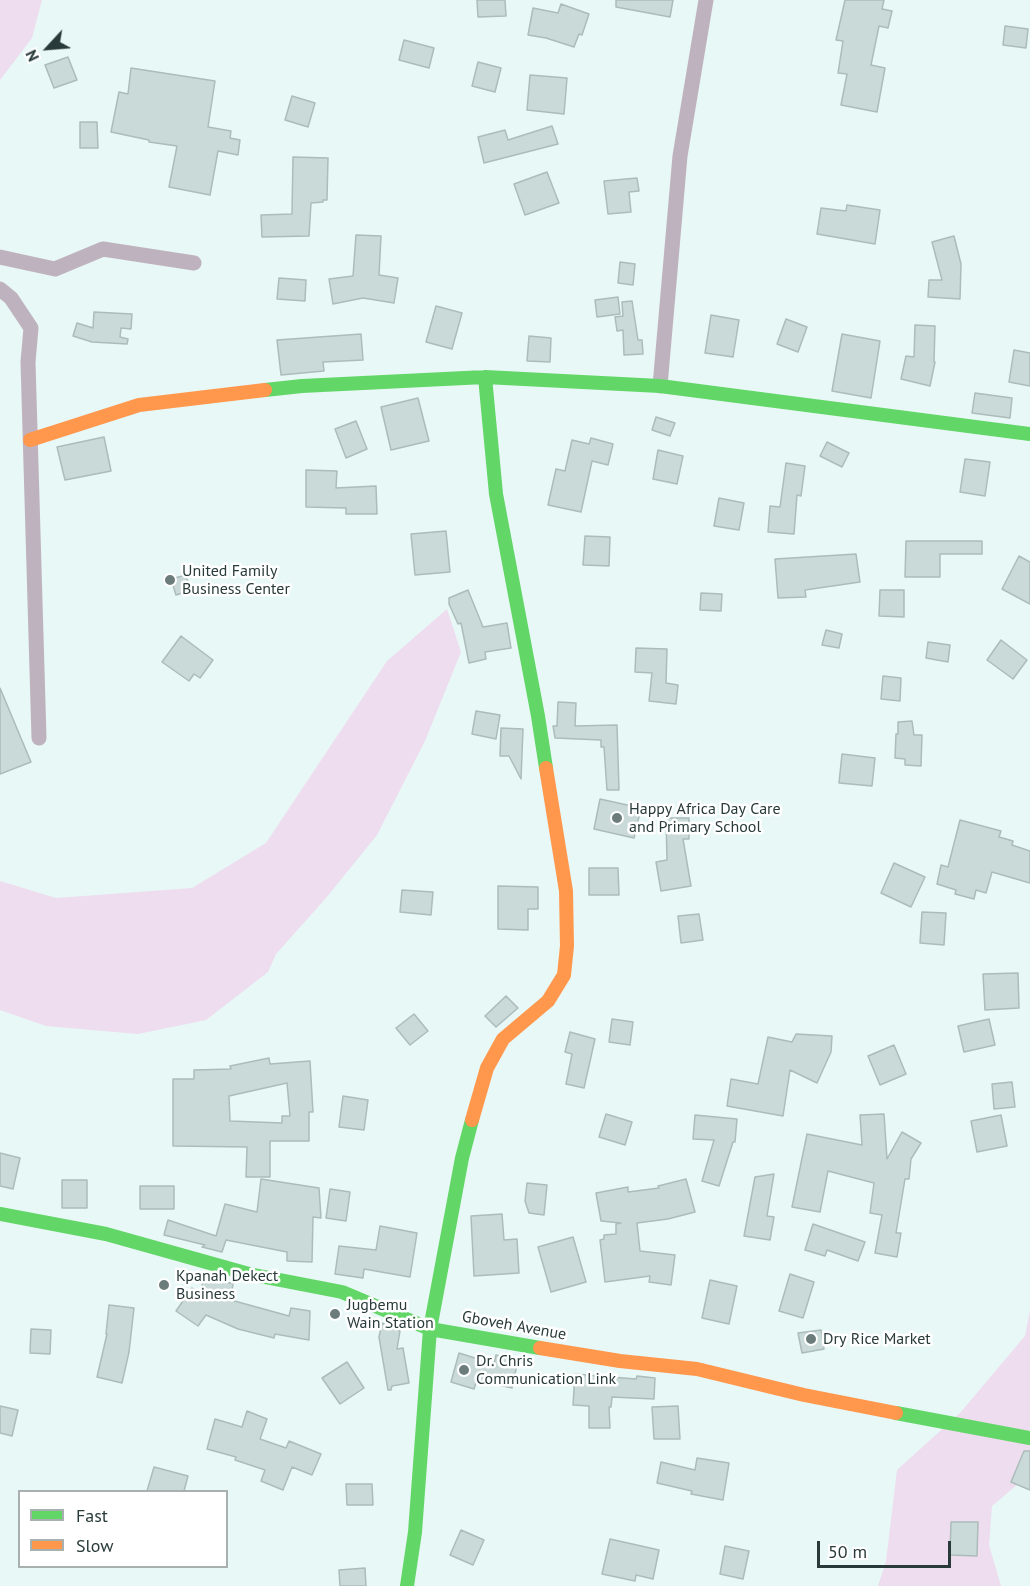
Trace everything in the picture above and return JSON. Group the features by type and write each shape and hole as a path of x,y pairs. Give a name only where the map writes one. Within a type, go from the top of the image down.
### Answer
{"street":[{"path":"660,386 680,156 706,0"},
{"path":"0,257 55,269 103,249 194,263"},
{"path":"0,289 11,298 31,328 28,362 39,738"},
{"path":"407,1586 415,1532 430,1329 462,1158 487,1068 503,1039 548,1001 564,975 567,946 566,891 538,717 496,494 485,377"},
{"path":"30,440 139,405 302,386 485,377 660,386 1030,434"},
{"name":"Gboveh Avenue","path":"0,1215 106,1233 249,1274 342,1292 430,1329 599,1357 697,1369 804,1395 1030,1438"}],"shaded area":[{"path":"0,0 42,0 32,38 0,80"},
{"path":"447,609 461,652 425,741 377,835 326,898 276,954 268,972 206,1020 138,1034 46,1026 0,1010 0,881 56,898 192,888 266,843 387,661"},
{"path":"1030,1310 1030,1474 992,1506 989,1545 1001,1586 878,1586 886,1561 897,1470 960,1413 1025,1336"}],"building":[{"path":"477,0 505,0 506,16 478,17"},
{"path":"616,0 673,0 670,17 616,7"},
{"path":"845,0 884,0 882,9 892,11 888,28 879,26 871,65 885,68 877,112 841,105 847,74 838,73 843,41 836,40"},
{"path":"561,4 589,14 582,35 579,34 574,47 528,35 533,8 558,13"},
{"path":"1005,26 1028,29 1026,48 1003,45"},
{"path":"404,40 434,48 429,68 399,60"},
{"path":"68,57 77,80 54,88 45,65"},
{"path":"478,62 501,68 495,92 472,86"},
{"path":"131,68 215,81 208,127 231,131 230,138 240,140 238,155 218,151 210,195 169,187 177,146 149,142 149,140 111,132 119,92 128,94"},
{"path":"530,75 567,78 564,114 527,110"},
{"path":"292,96 315,103 308,127 285,120"},
{"path":"80,122 97,122 98,148 80,148"},
{"path":"552,126 558,144 484,163 478,137 505,130 508,140"},
{"path":"293,157 328,158 327,200 311,203 309,236 262,237 261,215 292,214"},
{"path":"547,172 559,203 525,215 514,184"},
{"path":"637,178 639,191 629,192 631,212 608,214 604,181"},
{"path":"847,205 880,210 875,244 817,234 821,208 846,211"},
{"path":"356,235 381,236 379,275 398,278 394,303 363,298 333,304 329,279 353,276"},
{"path":"954,236 961,264 960,299 928,297 929,280 942,280 932,242"},
{"path":"620,262 635,264 633,285 618,283"},
{"path":"279,278 306,280 305,301 277,299"},
{"path":"618,297 620,314 597,317 595,300"},
{"path":"632,301 638,340 642,340 643,354 624,355 623,330 617,331 615,317 623,316 622,302"},
{"path":"436,306 462,313 452,349 426,342"},
{"path":"94,312 132,314 131,329 121,328 120,337 128,339 127,344 92,342 73,336 77,323 93,328"},
{"path":"711,315 739,320 733,357 705,353"},
{"path":"786,319 807,327 798,352 777,344"},
{"path":"915,325 935,326 935,362 930,386 901,379 906,356 914,357"},
{"path":"361,334 363,360 323,362 324,371 281,375 277,340"},
{"path":"842,334 880,341 871,398 832,391"},
{"path":"529,336 551,338 550,362 527,361"},
{"path":"1014,350 1030,353 1030,386 1009,382"},
{"path":"975,393 1012,398 1010,418 972,413"},
{"path":"418,398 429,441 391,450 381,407"},
{"path":"656,417 675,423 670,436 652,430"},
{"path":"356,421 367,449 346,458 335,429"},
{"path":"104,437 111,471 65,480 57,447"},
{"path":"591,438 613,444 608,465 592,461 581,512 548,505 556,469 565,471 572,440 589,444"},
{"path":"827,442 849,453 842,467 820,456"},
{"path":"658,450 683,456 677,484 653,479"},
{"path":"965,459 990,462 985,496 960,492"},
{"path":"786,463 805,466 801,496 797,495 794,534 768,532 770,506 780,507"},
{"path":"306,470 337,471 336,488 376,486 377,514 346,514 346,508 306,507"},
{"path":"719,498 744,503 739,530 714,526"},
{"path":"446,531 450,572 415,575 411,534"},
{"path":"585,536 610,537 609,566 583,565"},
{"path":"906,541 982,541 982,554 940,554 940,577 905,577"},
{"path":"856,554 860,582 805,590 806,597 778,598 775,559"},
{"path":"1019,556 1030,562 1030,604 1002,589"},
{"path":"186,575 190,591 176,595 171,579"},
{"path":"468,590 483,627 507,623 511,648 485,652 486,659 469,663 461,623 458,624 449,604 449,598"},
{"path":"880,590 904,590 904,617 879,616"},
{"path":"701,593 722,594 721,611 700,610"},
{"path":"826,630 842,634 839,648 822,645"},
{"path":"181,636 213,660 200,678 194,674 189,681 162,662"},
{"path":"1001,640 1027,660 1013,679 987,660"},
{"path":"928,642 950,645 948,662 926,658"},
{"path":"636,648 667,649 666,683 678,685 676,704 649,701 652,673 635,672"},
{"path":"883,676 901,678 900,701 881,699"},
{"path":"0,688 31,762 0,774"},
{"path":"558,702 576,703 575,726 617,725 619,790 607,790 604,747 601,747 601,740 555,738 553,726 557,726"},
{"path":"476,711 500,715 496,739 472,734"},
{"path":"912,721 914,735 922,735 921,766 905,765 905,759 895,758 898,722"},
{"path":"501,728 523,729 521,779 509,756 500,756"},
{"path":"842,754 875,758 872,786 839,783"},
{"name":"Happy Africa Day Care and Primary School","path":"600,799 641,808 634,838 594,829"},
{"path":"666,818 689,818 689,839 683,839 691,886 661,891 656,862 667,860"},
{"path":"960,820 1001,831 999,837 1013,841 1012,845 1030,851 1030,883 992,872 986,893 976,890 974,899 955,894 956,890 937,884 941,865 948,867"},
{"path":"894,863 925,877 911,907 881,893"},
{"path":"589,868 618,868 619,895 589,895"},
{"path":"498,886 538,887 538,909 528,909 528,930 498,929"},
{"path":"402,890 433,892 431,915 400,912"},
{"path":"922,912 946,913 944,945 920,943"},
{"path":"699,914 703,940 681,943 678,916"},
{"path":"1018,973 1019,1008 985,1010 983,974"},
{"path":"506,996 518,1008 496,1027 485,1016"},
{"path":"414,1014 428,1031 410,1045 396,1028"},
{"path":"612,1019 633,1022 630,1045 609,1042"},
{"path":"989,1019 995,1045 964,1052 958,1026"},
{"path":"570,1032 595,1039 584,1088 566,1084 572,1054 565,1052"},
{"path":"796,1034 832,1036 831,1052 817,1083 790,1070 783,1116 727,1106 731,1079 758,1084 768,1037 792,1042"},
{"path":"894,1045 906,1074 880,1085 868,1056"},
{"path":"269,1058 270,1064 310,1061 313,1112 309,1112 309,1141 270,1141 270,1177 246,1177 247,1147 173,1146 173,1079 194,1079 194,1070 231,1069 230,1066","holes":["287,1083 290,1116 282,1116 282,1123 230,1121 229,1096"]},
{"path":"1012,1082 1015,1107 994,1109 992,1084"},
{"path":"343,1096 368,1100 364,1130 339,1127"},
{"path":"606,1114 632,1122 625,1145 599,1137"},
{"path":"884,1114 887,1159 902,1132 921,1143 911,1159 909,1179 905,1179 896,1233 901,1233 897,1257 875,1253 882,1215 870,1213 874,1183 828,1171 820,1212 792,1207 807,1134 862,1145 860,1115"},
{"path":"695,1115 737,1119 735,1142 733,1142 719,1186 702,1181 714,1140 693,1139"},
{"path":"1001,1115 1007,1146 977,1152 971,1121"},
{"path":"0,1153 20,1158 13,1189 0,1186"},
{"path":"774,1174 767,1216 774,1217 770,1240 744,1236 755,1177"},
{"path":"261,1179 319,1188 321,1218 313,1217 312,1262 287,1261 287,1252 226,1240 222,1252 202,1247 205,1245 164,1235 168,1220 216,1236 225,1204 257,1212"},
{"path":"686,1179 695,1212 668,1219 637,1223 640,1251 675,1255 671,1285 649,1282 650,1276 605,1282 600,1240 604,1239 604,1235 616,1234 616,1224 621,1223 601,1221 596,1193 628,1187 628,1192 659,1188 658,1186"},
{"path":"62,1180 87,1180 87,1208 62,1208"},
{"path":"527,1183 547,1185 544,1215 529,1213 525,1201"},
{"path":"140,1186 174,1186 174,1209 140,1209"},
{"path":"330,1189 350,1192 346,1221 326,1218"},
{"path":"502,1214 504,1240 517,1239 519,1273 474,1276 471,1216"},
{"path":"813,1224 865,1242 858,1261 827,1250 825,1256 805,1250"},
{"path":"380,1226 417,1233 410,1277 364,1269 363,1278 335,1274 339,1246 376,1250"},
{"path":"573,1237 586,1282 551,1292 538,1247"},
{"path":"790,1274 814,1282 803,1318 779,1311"},
{"path":"203,1278 233,1283 231,1300 289,1316 291,1308 310,1311 309,1340 275,1334 274,1338 238,1329 206,1315 198,1326 176,1311 192,1288 201,1295"},
{"path":"710,1280 737,1286 729,1324 702,1318"},
{"path":"109,1305 134,1308 129,1352 122,1383 97,1377 107,1334"},
{"path":"382,1323 400,1331 397,1349 403,1348 409,1383 392,1386 391,1390 388,1390 379,1337"},
{"path":"31,1329 51,1330 50,1354 30,1353"},
{"path":"821,1330 824,1349 802,1353 798,1333"},
{"path":"459,1353 494,1364 496,1355 518,1360 512,1388 477,1380 474,1389 451,1382"},
{"path":"347,1362 364,1388 340,1404 322,1378"},
{"path":"575,1374 636,1379 637,1376 655,1378 654,1399 612,1397 611,1407 609,1407 610,1428 589,1428 589,1406 573,1405"},
{"path":"0,1406 18,1410 12,1436 0,1433"},
{"path":"678,1406 680,1439 654,1439 652,1407"},
{"path":"247,1411 267,1419 260,1439 286,1448 289,1441 321,1454 312,1475 292,1467 283,1490 261,1481 265,1470 235,1460 236,1457 207,1449 215,1419 242,1427"},
{"path":"1024,1451 1030,1451 1030,1490 1011,1482"},
{"path":"697,1458 729,1463 723,1500 691,1494 692,1491 657,1483 661,1462 695,1470"},
{"path":"154,1467 188,1476 184,1490 147,1490"},
{"path":"346,1484 372,1484 373,1505 347,1505"},
{"path":"951,1522 978,1522 977,1556 950,1555"},
{"path":"461,1530 484,1540 473,1565 450,1555"},
{"path":"610,1539 659,1550 653,1579 636,1575 635,1581 602,1574"},
{"path":"725,1546 749,1551 743,1579 720,1574"},
{"path":"365,1568 366,1586 340,1586 339,1570"}],"traffic: fast":[{"path":"265,390 302,386 485,377 660,386 1030,434"},
{"path":"485,377 496,494 546,768"},
{"path":"407,1586 415,1532 430,1329 462,1158 472,1120"},
{"path":"0,1214 106,1234 249,1274 342,1292 430,1329 540,1348"},
{"path":"896,1413 1030,1438"}],"traffic: slow":[{"path":"30,440 139,405 265,390"},
{"path":"472,1120 487,1068 503,1039 548,1001 564,975 567,946 566,891 546,768"},
{"path":"540,1348 620,1361 697,1369 804,1395 896,1413"}],"place":[{"name":"United Family Business Center","path":"170,580"},
{"name":"Happy Africa Day Care and Primary School","path":"617,818"},
{"name":"Kpanah Dekect Business","path":"164,1285"},
{"name":"Jugbemu Wain Station","path":"335,1314"},
{"name":"Dry Rice Market","path":"811,1339"},
{"name":"Dr. Chris Communication Link","path":"464,1370"}]}
